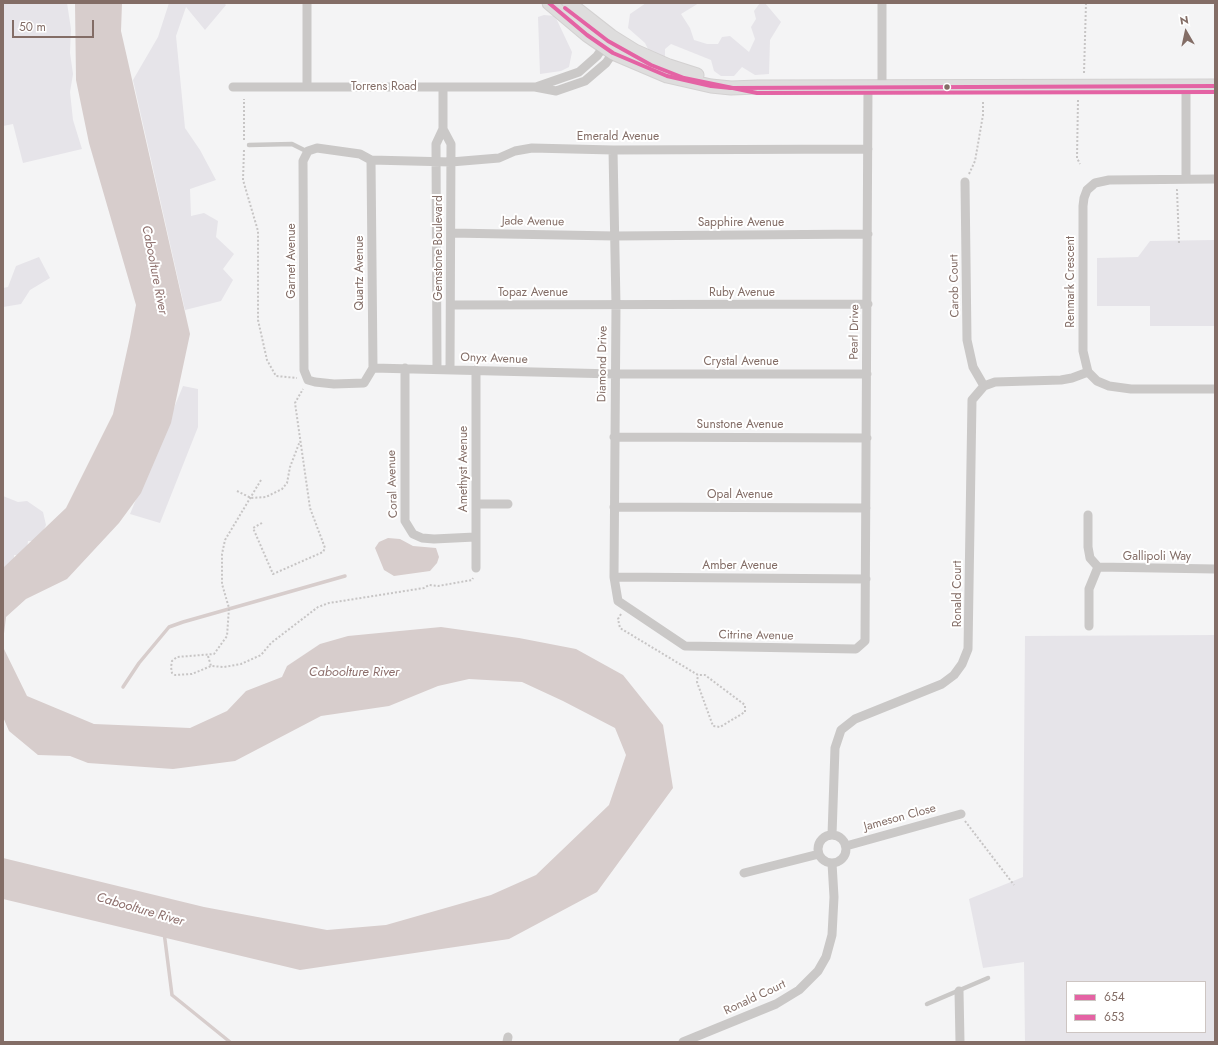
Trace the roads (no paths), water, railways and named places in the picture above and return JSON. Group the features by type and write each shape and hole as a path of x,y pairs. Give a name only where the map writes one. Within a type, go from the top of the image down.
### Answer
{"main road":[{"path":"549,3 608,50 651,70 683,80 731,88 1215,86"},
{"path":"569,3 616,39 647,57 686,72 758,87"}],"street":[{"path":"307,3 307,88"},
{"path":"882,3 882,87"},
{"name":"Torrens Road","path":"233,87 535,87 556,91 585,81 597,72 608,50 616,39"},
{"path":"1186,86 1186,179"},
{"name":"Gemstone Boulevard","path":"437,369 436,144 443,129 443,87"},
{"name":"Pearl Drive","path":"866,578 868,87"},
{"name":"Gemstone Boulevard","path":"443,129 451,144 450,369"},
{"path":"308,152 317,148 360,154 371,160"},
{"name":"Emerald Avenue","path":"371,160 451,162 499,158 515,151 532,148 612,150 868,148"},
{"name":"Diamond Drive","path":"612,150 616,305 614,577"},
{"name":"Garnet Avenue","path":"308,152 303,161 304,370 308,380 334,384 364,383 373,368"},
{"name":"Quartz Avenue","path":"371,160 373,368"},
{"name":"Renmark Crescent","path":"1088,372 1083,351 1083,206 1086,194 1095,183 1109,180 1215,179"},
{"name":"Carob Court","path":"965,182 967,340 974,367 984,386"},
{"name":"Jade Avenue","path":"451,233 615,236"},
{"name":"Sapphire Avenue","path":"615,236 868,234"},
{"name":"Ruby Avenue","path":"616,305 868,304"},
{"name":"Topaz Avenue","path":"451,305 616,305"},
{"name":"Onyx Avenue","path":"373,368 615,374"},
{"name":"Coral Avenue","path":"405,368 405,521 413,534 422,538 434,539 475,537"},
{"name":"Amethyst Avenue","path":"476,370 476,568"},
{"path":"984,386 995,382 1061,380 1072,378 1088,372 1097,381 1109,386 1131,389 1215,389"},
{"name":"Crystal Avenue","path":"615,374 867,374"},
{"name":"Ronald Court","path":"832,836 835,748 841,730 855,719 942,684 954,675 962,664 968,649 971,409 972,400 984,386"},
{"name":"Sunstone Avenue","path":"614,437 867,438"},
{"path":"476,504 508,504"},
{"name":"Opal Avenue","path":"614,507 866,508"},
{"path":"1088,515 1088,547 1090,558 1098,567 1089,589 1089,626"},
{"name":"Gallipoli Way","path":"1098,567 1215,569"},
{"name":"Amber Avenue","path":"614,577 866,578"},
{"name":"Citrine Avenue","path":"614,577 618,601 685,646 856,650 865,641 866,578"},
{"name":"Jameson Close","path":"846,846 961,814"},
{"path":"832,836 840,838 846,846 843,858 838,862 832,863 822,860 819,854 820,843 825,838 832,836"},
{"path":"744,873 819,854"},
{"name":"Ronald Court","path":"683,1042 776,1004 799,990 818,971 828,952 832,935 834,897 832,863"},
{"path":"959,991 960,1042"}],"lane":[{"path":"249,145 292,144 308,152"},
{"path":"927,1004 988,978"}],"water":[{"name":"Caboolture River","path":"75,3 122,3 121,31 190,334 171,423 141,493 119,523 67,579 26,599 6,617 3,642 3,568 66,508 113,414 136,305 89,143 76,80"},
{"path":"388,538 400,539 413,546 436,548 439,557 437,563 430,571 394,576 384,570 375,548 379,542"},
{"name":"Caboolture River","path":"441,627 519,638 576,649 623,675 663,725 673,788 597,892 509,939 300,970 3,899 3,858 204,907 327,930 386,925 491,895 536,875 609,805 626,755 615,728 522,682 469,679 438,686 389,706 321,716 235,761 173,769 88,763 70,756 38,755 9,731 3,717 3,647 27,696 94,724 190,728 227,711 246,691 282,677 287,666 320,644 348,636"}],"waterway":[{"path":"123,687 139,663 169,627 345,576"},
{"path":"164,932 172,995 230,1042"}]}
